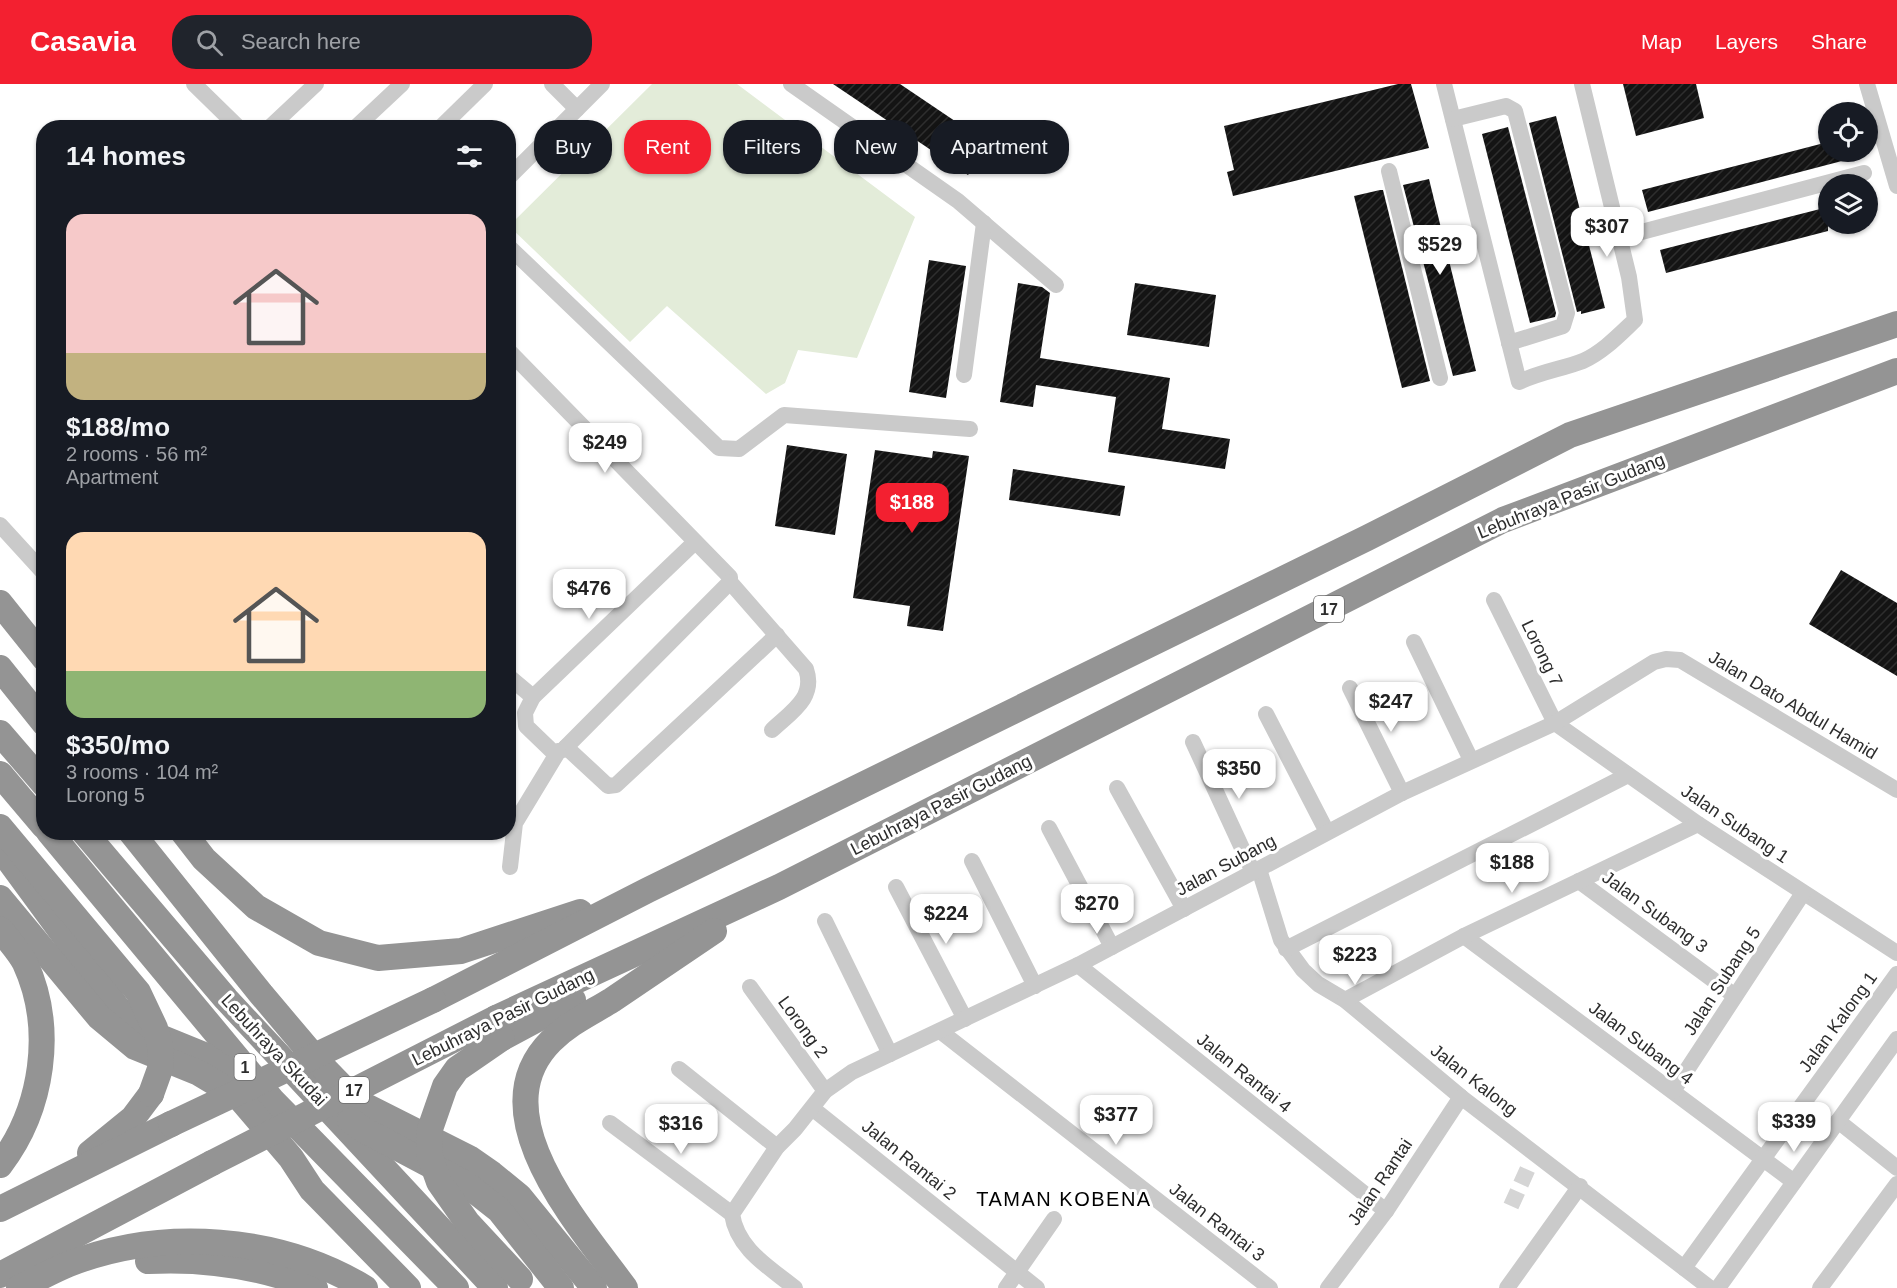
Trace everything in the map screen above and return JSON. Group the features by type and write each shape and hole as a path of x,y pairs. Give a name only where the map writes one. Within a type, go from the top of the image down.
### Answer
{"highway":[{"path":"0,1209 171,1124 433,1000 648,890 1367,538 1570,435 1897,324"},
{"name":"Lebuhraya Pasir Gudang","path":"0,1275 212,1163 499,1028 1503,520 1897,371"},
{"path":"0,603 36,648"},
{"path":"0,614 36,658"},
{"path":"0,668 36,713"},
{"path":"0,733 36,775"},
{"path":"0,774 36,817"},
{"path":"0,827 138,992 161,1049 160,1069 151,1094 133,1118 47,1186"},
{"name":"Lebuhraya Skudai","path":"56,840 272,1100 456,1288"},
{"name":"Lebuhraya Skudai","path":"91,840 226,999 495,1288"},
{"path":"137,840 276,1012 356,1101 469,1158 492,1174 519,1196 594,1288"},
{"path":"189,840 204,859 256,907 297,933 337,949 378,958 461,951 648,890"},
{"path":"0,848 119,1010 150,1033 204,1055 272,1100"},
{"path":"625,1288 550,1183 533,1146 525,1107 530,1070 551,1041 579,1019 779,887"},
{"path":"0,898 99,1017 135,1047 199,1073 239,1097 291,1158 312,1190 408,1288"},
{"path":"0,929 24,962 37,998 42,1034 40,1070 25,1123 14,1146 0,1165"},
{"path":"499,1028 457,1069 445,1086 430,1129 429,1154 439,1182 467,1222 530,1288"},
{"path":"314,1094 364,1130 466,1184 499,1210 561,1288"},
{"path":"20,1288 69,1264 101,1254 167,1243 252,1246 298,1256 340,1273 365,1288"},
{"path":"32,1288 106,1268 169,1260 247,1268 315,1288"}],"street":[{"path":"278,120 316,84"},
{"path":"364,120 402,84"},
{"path":"448,120 485,84"},
{"path":"552,84 577,109"},
{"path":"516,170 602,84"},
{"path":"791,84 958,201 1056,285"},
{"path":"1444,84 1519,382 1543,371 1583,361 1610,343 1635,320 1619,238 1582,84"},
{"path":"1867,84 1897,186"},
{"path":"200,86 231,120"},
{"path":"1453,119 1506,106 1515,111 1567,313 1563,326 1509,343"},
{"path":"1389,171 1440,378"},
{"path":"1619,238 1864,173"},
{"path":"964,375 984,223"},
{"path":"516,254 719,448 739,449 778,418 792,415 970,429"},
{"path":"516,358 729,577 730,582 806,669 810,686 805,700 772,730"},
{"path":"0,525 36,564"},
{"path":"562,750 553,752 526,726 525,713 533,697 695,542"},
{"path":"516,821 562,750 730,582"},
{"name":"Lorong 7","path":"1494,600 1555,723"},
{"path":"562,750 608,786 616,785 777,635"},
{"path":"1414,642 1471,760"},
{"name":"Jalan Subang","path":"733,1221 777,1147 825,1091 852,1072 1078,965 1402,793 1555,723 1653,662 1666,659"},
{"name":"Jalan Dato Abdul Hamid","path":"1666,659 1680,660 1897,790"},
{"path":"516,683 533,697"},
{"path":"1350,688 1402,793"},
{"path":"1266,714 1328,832"},
{"name":"Jalan Subang 1","path":"1555,723 1698,824 1897,954"},
{"name":"Jalan Kalong","path":"1193,742 1256,871 1275,926 1286,949 1318,984 1345,1000 1532,1159 1580,1186 1710,1288"},
{"path":"1286,949 1628,775"},
{"path":"1117,788 1184,909"},
{"path":"1345,1000 1464,936 1698,824"},
{"path":"1049,828 1112,947"},
{"path":"510,867 513,840"},
{"path":"972,861 1035,986"},
{"name":"Jalan Subang 3","path":"1579,881 1735,996"},
{"path":"896,887 965,1019"},
{"name":"Jalan Subang 5","path":"1673,1091 1803,893"},
{"path":"825,921 890,1054"},
{"name":"Jalan Subang 4","path":"1464,936 1794,1182"},
{"name":"Jalan Rantai 4","path":"1078,965 1386,1211"},
{"name":"Jalan Kalong 1","path":"1684,1268 1897,974"},
{"name":"Lorong 2","path":"750,987 825,1091"},
{"name":"Jalan Rantai 3","path":"940,1031 1270,1288"},
{"path":"1718,1288 1897,1039"},
{"path":"679,1069 777,1147"},
{"name":"Jalan Rantai","path":"1328,1288 1386,1211 1461,1097"},
{"name":"Jalan Rantai 2","path":"812,1108 1037,1288"},
{"path":"1838,1121 1897,1168"},
{"path":"610,1123 733,1221 744,1245 795,1288"},
{"path":"1820,1288 1897,1184"},
{"path":"1507,1288 1580,1186"},
{"path":"1006,1288 1054,1219"}],"green space":[{"path":"652,84 737,84 785,120 723,120 723,174 822,174 822,148 834,156 834,174 857,174 915,217 857,358 798,350 785,383 766,394 667,306 630,342 516,233 516,219 561,174 612,174 612,124"}],"building":[{"path":"833,84 900,84 953,120 930,120 930,149 918,141 918,120 886,120"},
{"path":"1398,84 1411,84 1429,148 1233,196 1227,172 1234,170 1224,126"},
{"path":"1623,84 1696,84 1704,118 1636,136"},
{"path":"1556,116 1605,308 1581,314 1581,311 1577,312 1529,123"},
{"path":"1508,127 1556,313 1555,317 1530,323 1482,134"},
{"path":"1818,145 1818,162 1838,162 1648,212 1642,190"},
{"path":"1429,179 1476,371 1453,376 1403,185"},
{"path":"1383,190 1430,381 1402,388 1354,196"},
{"path":"1818,210 1818,234 1666,273 1660,250"},
{"path":"929,260 966,266 946,398 909,392"},
{"path":"1018,283 1042,287 1050,293 1040,358 1170,378 1162,429 1230,439 1225,469 1108,452 1116,397 1036,385 1033,407 1000,402"},
{"path":"1135,283 1216,295 1209,347 1127,335"},
{"path":"787,445 847,454 835,535 775,526"},
{"path":"875,450 932,458 933,451 969,456 943,631 907,626 910,606 853,598"},
{"path":"1013,469 1125,486 1120,516 1009,500"},
{"path":"1841,570 1897,603 1897,676 1809,624"}],"tunnel":[{"path":"1511,1206 1529,1166"}],"district":[{"name":"TAMAN KOBENA","path":"1064,1199"}]}
